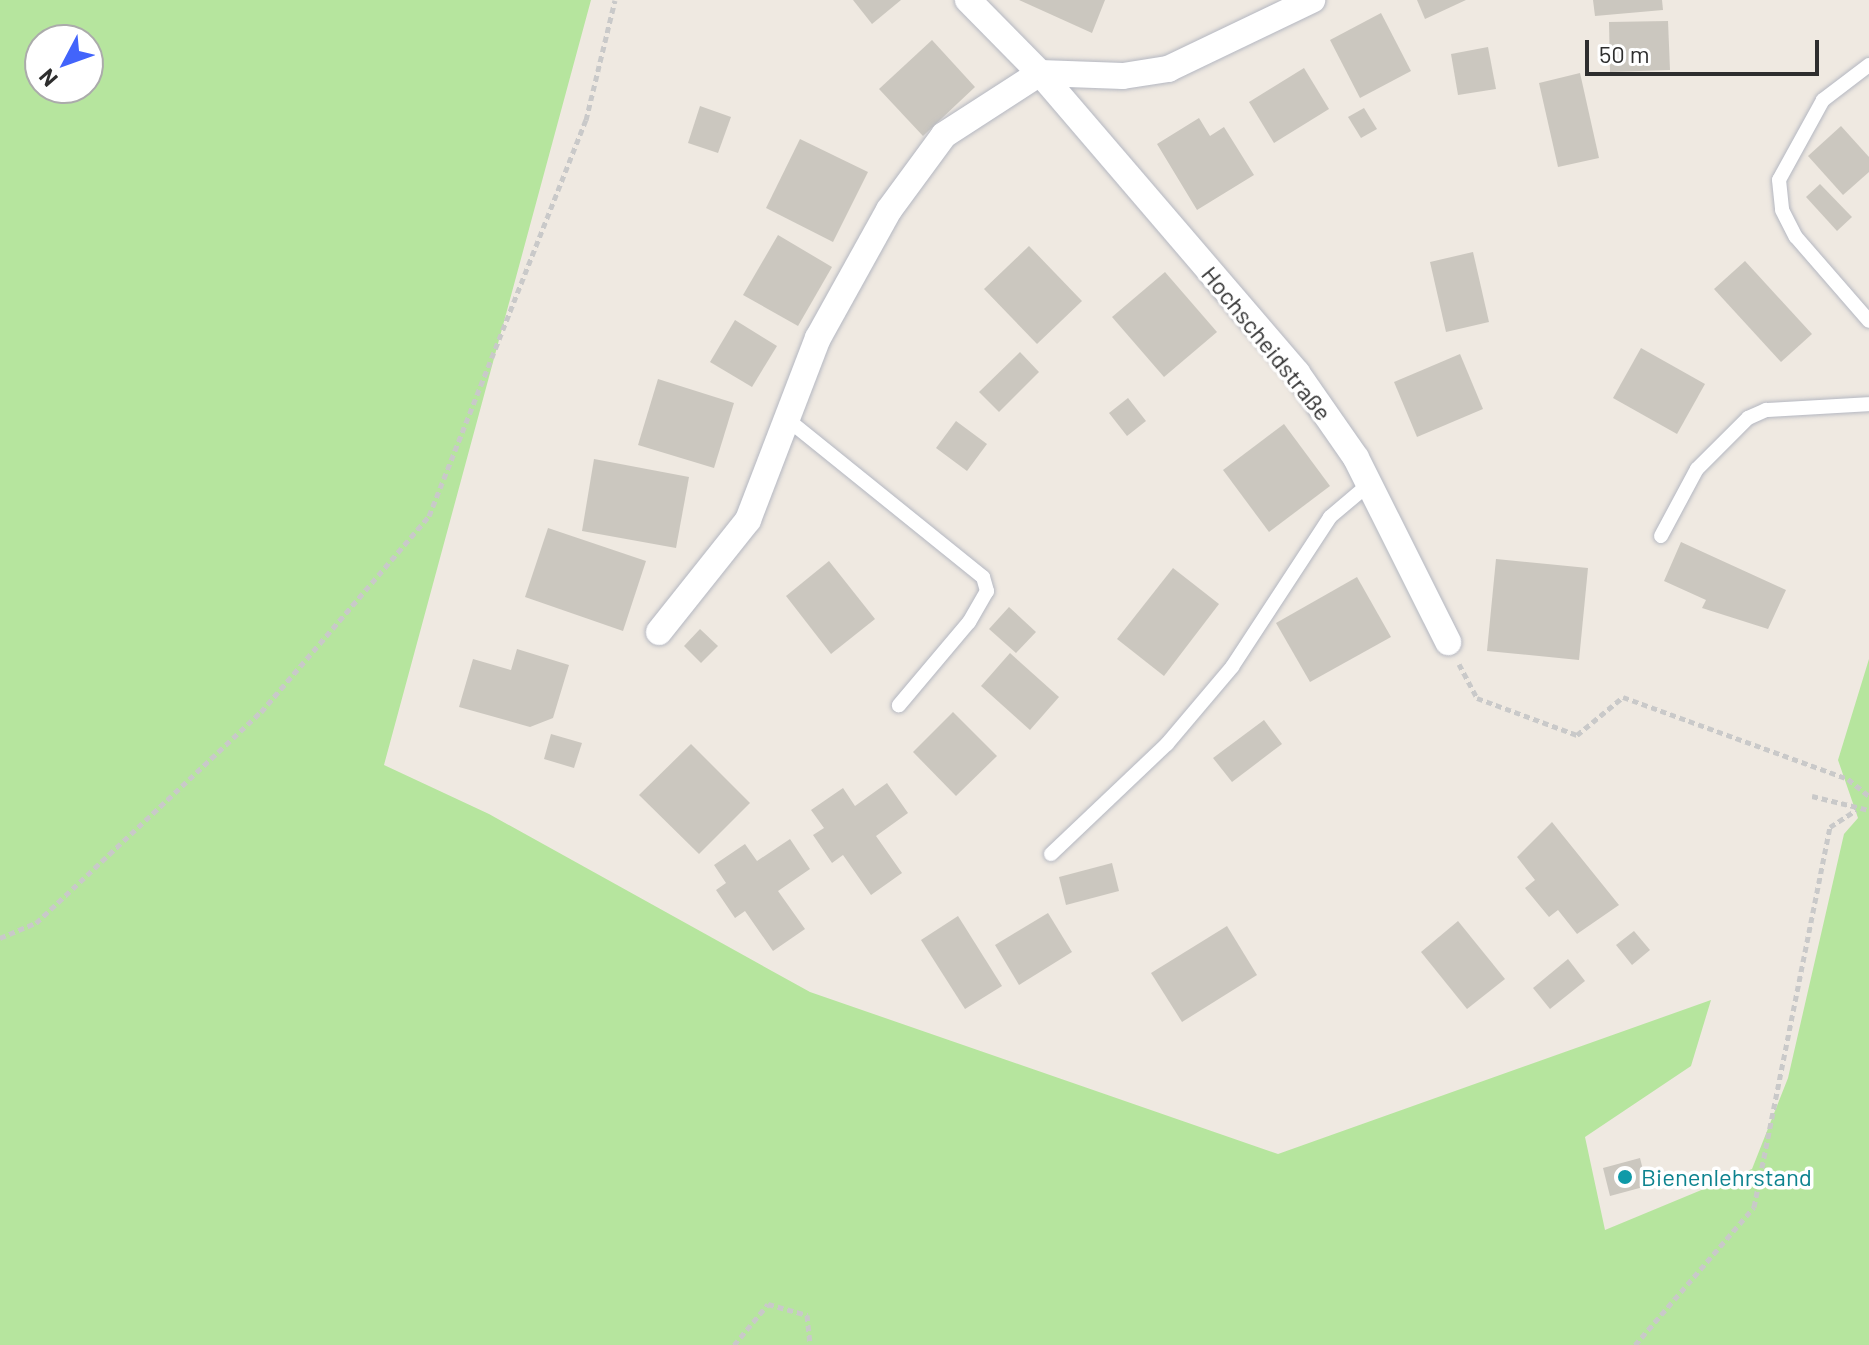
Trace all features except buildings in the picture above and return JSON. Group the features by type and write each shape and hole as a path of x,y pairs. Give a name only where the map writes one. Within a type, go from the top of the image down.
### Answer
{"street":[{"name":"Hochscheidstraße","path":"968,0 1040,73 1297,373 1369,484 1448,642"},
{"path":"659,632 748,520 818,338 898,198 944,135 1040,73 1123,76 1168,69 1312,0"}],"lane":[{"path":"1869,65 1823,100 1779,180 1782,210 1796,237 1869,321"},
{"path":"1661,536 1697,469 1748,418 1766,410 1869,404"},
{"path":"787,419 983,577 987,591 969,622 899,705"},
{"path":"1051,854 1167,744 1232,667 1330,517 1369,484"}],"path":[{"path":"0,938 36,923 261,712 429,516 586,120 615,0"},
{"path":"1448,642 1477,698 1577,735 1623,697 1848,779 1869,796"},
{"path":"1812,796 1856,810 1869,810"},
{"path":"1635,1345 1754,1207 1830,827 1856,810"},
{"path":"734,1345 768,1304 807,1315 810,1345"}],"green space":[{"path":"0,0 591,0 384,765 489,814 810,992 1278,1154 1711,1000 1691,1066 1585,1137 1605,1230 1752,1169 1788,1078 1844,834 1858,818 1838,760 1869,659 1869,1345 0,1345"}],"place":[{"name":"Bienenlehrstand","path":"1625,1177"}]}
